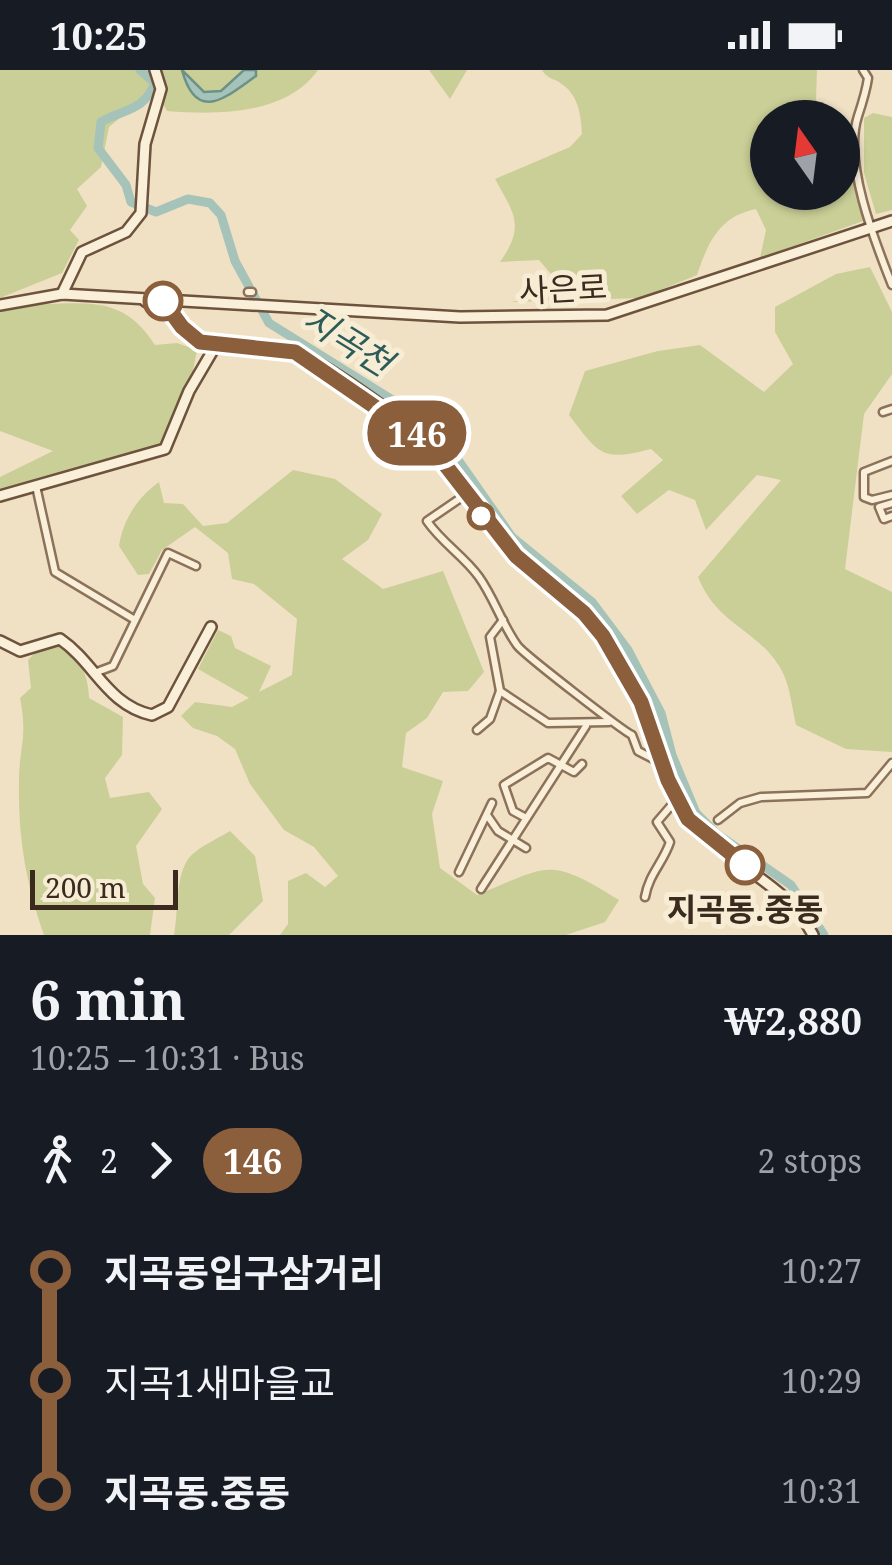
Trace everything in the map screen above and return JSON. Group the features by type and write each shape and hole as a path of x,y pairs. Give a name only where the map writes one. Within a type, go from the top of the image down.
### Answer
{"street":[{"path":"62,294 82,252 126,232 141,213 146,188 146,144 161,88 156,70"},
{"path":"864,70 868,78 858,116 856,152 870,228 892,285"},
{"name":"사은로","path":"200,304 460,317 607,315 892,222"},
{"path":"0,305 62,294 200,304"},
{"path":"143,300 176,320"},
{"path":"163,301 187,332 216,344 272,346 310,360 416,432 516,556 584,613 603,636 641,702 662,763 688,819 720,848 776,886 813,935"},
{"path":"187,332 188,314 200,304"},
{"path":"0,496 165,449 189,392 216,344"},
{"path":"882,412 892,409"},
{"path":"892,462 864,472 864,497 872,500 892,495"},
{"path":"36,486 56,572 135,620"},
{"path":"464,495 427,520 442,544 478,574 518,648 610,722 632,735 638,751 662,763"},
{"path":"892,503 879,507 884,519 892,516"},
{"path":"96,672 113,666 168,553 196,566"},
{"path":"477,730 490,719 500,691 490,637 502,620"},
{"path":"0,641 20,652 60,638 96,672 103,688 128,708 152,715 168,707 211,627"},
{"path":"500,691 548,723 586,726 610,722"},
{"path":"482,888 586,726"},
{"path":"526,818 513,811 504,786 548,758 574,772 582,764"},
{"path":"718,820 740,804 761,797 867,793 892,763"},
{"path":"645,897 650,874 670,845 658,822 677,799"},
{"path":"459,872 492,803"},
{"path":"487,815 511,841 526,848"}],"green space":[{"path":"0,70 140,70 151,76 151,92 109,127 101,167 77,189 87,206 70,230 79,240 62,273 0,298"},
{"path":"146,70 318,70 304,85 270,104 208,113 167,111 157,94 161,71 154,75"},
{"path":"429,70 467,70 450,99"},
{"path":"542,70 817,70 816,100 750,100 752,210 733,218 717,232 697,275 641,298 511,302 547,295 551,274 539,260 500,262 515,229 508,202 495,179 570,147 582,134 573,95"},
{"path":"873,113 892,117 892,210 876,214 864,173 864,118"},
{"path":"860,200 866,220 760,258 766,230 756,210 860,210"},
{"path":"870,267 892,312 892,374 864,414 845,569 892,592 892,752 846,749 796,725 782,671 762,645 716,607 698,577 781,480 757,475 706,530 695,500 669,490 637,514 621,496 663,460 651,449 621,455 602,452 569,415 585,371 658,351 700,345 764,392 793,364 775,332 775,307 836,274"},
{"path":"33,304 102,305 130,317 155,345 177,343 197,350 189,391 165,449 0,496 0,477 53,451 0,431 0,311"},
{"path":"293,470 335,479 382,514 368,540 342,559 383,589 443,571 484,672 468,691 443,692 427,718 406,733 402,767 443,781 432,814 440,868 477,895 535,872 562,871 619,900 605,922 566,935 280,935 288,924 288,881 306,873 325,887 338,876 314,847 284,830 250,784 235,749 217,736 193,728 181,716 195,702 232,707 249,698 198,669 218,630 231,636 235,648 271,666 259,692 292,675 297,619 254,584 232,579 228,553 195,527 162,550 149,574 138,575 119,546 132,510 159,482 164,503 183,504 203,526 227,523"},
{"path":"59,644 82,667 89,698 123,717 122,755 105,778 110,798 149,792 162,809 136,846 143,884 155,898 150,935 44,935 38,916 24,860 20,822 20,698 31,688 28,660 39,649"},
{"path":"230,831 255,856 263,901 229,935 174,935 180,878 188,859"}],"water":[{"path":"182,70 204,92 221,91 244,70 256,70 256,76 224,97 205,102 188,87"}],"waterway":[{"name":"지곡천","path":"140,70 155,83 139,104 101,122 98,148 126,185 131,202 156,212 188,199 210,203 221,215 235,261 269,323 420,417 447,444 512,537 592,602 628,650 661,713 672,755 696,813 717,834 791,885 824,935"}],"bus line":[{"name":"146","path":"163,301 182,327 200,342 233,348 272,346 295,352 429,444 466,498 516,556 584,613 603,636 641,702 674,796 688,819 745,865"}],"place":[{"name":"지곡동.중동","path":"745,865"}]}
